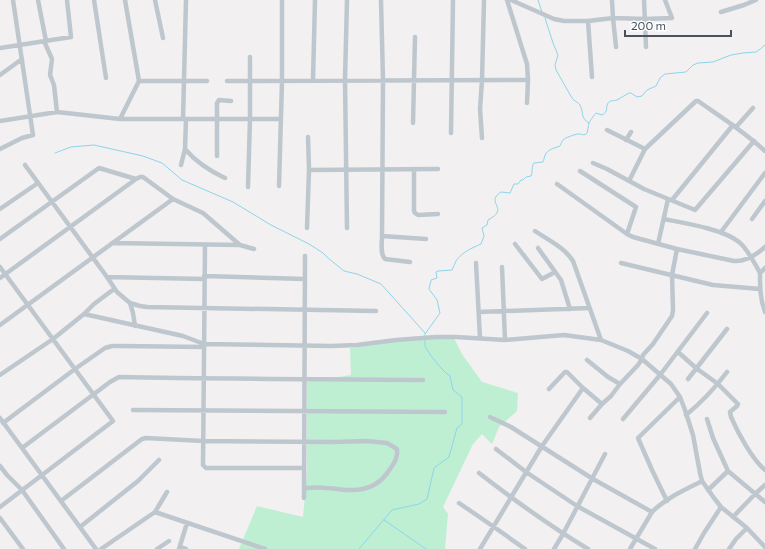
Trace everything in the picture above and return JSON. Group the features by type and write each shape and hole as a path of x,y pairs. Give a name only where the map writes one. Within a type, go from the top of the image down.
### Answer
{"street":[{"path":"0,149 22,138 33,135 13,0"},
{"path":"38,0 45,41 52,59 50,75 54,85 57,112"},
{"path":"0,48 71,37 67,0"},
{"path":"94,0 106,78"},
{"path":"120,120 139,81 125,0"},
{"path":"155,0 163,38"},
{"path":"181,165 185,149 184,81 186,0"},
{"path":"279,186 282,80 282,0"},
{"path":"313,80 315,0"},
{"path":"347,0 345,80 347,228"},
{"path":"381,0 383,80 382,254 385,259 410,262"},
{"path":"451,132 453,0"},
{"path":"482,138 480,113 484,0"},
{"path":"507,0 527,64 527,103"},
{"path":"511,0 554,19 564,21 588,21 613,18 672,18 665,0"},
{"path":"612,0 616,47"},
{"path":"644,0 646,47"},
{"path":"721,12 756,0"},
{"path":"588,21 592,77"},
{"path":"413,123 415,37"},
{"path":"248,187 250,57"},
{"path":"0,75 22,59"},
{"path":"227,81 528,80"},
{"path":"139,81 207,81"},
{"path":"217,156 217,103 219,100 231,101"},
{"path":"629,181 646,149 696,101 735,126 765,151"},
{"path":"658,244 670,200 735,126 753,108"},
{"path":"0,121 57,112 120,120 281,119"},
{"path":"607,130 646,149"},
{"path":"626,140 631,132"},
{"path":"307,228 309,170 308,137"},
{"path":"594,164 607,169 644,189 696,210 754,141"},
{"path":"185,149 205,168 225,178"},
{"path":"24,165 93,257 114,289 130,303 147,307 376,311"},
{"path":"0,239 99,168 136,179"},
{"path":"414,169 415,213 418,215 438,214"},
{"path":"309,170 438,169"},
{"path":"580,171 636,207 627,234"},
{"path":"721,232 765,173"},
{"path":"0,278 140,177 143,177 173,199 203,213 240,245"},
{"path":"0,209 38,183"},
{"path":"556,184 633,237 734,262 751,258 765,247"},
{"path":"0,325 173,199"},
{"path":"752,219 765,201"},
{"path":"664,219 721,232 740,242 760,273 760,289 765,312"},
{"path":"535,231 570,256 601,340"},
{"path":"382,236 426,239"},
{"path":"112,243 240,245 254,249"},
{"path":"515,244 542,279 555,272"},
{"path":"204,245 203,465 206,468 304,468"},
{"path":"538,248 561,280 570,309"},
{"path":"590,418 638,365 643,355 653,344 672,316 672,275 677,249"},
{"path":"304,498 305,256"},
{"path":"476,262 480,338"},
{"path":"621,263 713,285 760,289"},
{"path":"502,266 505,340"},
{"path":"0,267 112,421 0,507"},
{"path":"760,273 765,268"},
{"path":"107,277 305,279"},
{"path":"0,375 53,339 114,289"},
{"path":"130,303 134,313 135,326"},
{"path":"479,312 589,308"},
{"path":"623,419 660,375 707,313"},
{"path":"84,314 183,336 204,345"},
{"path":"688,379 727,329"},
{"path":"3,423 74,369 105,348 112,346 357,345 436,337 505,340 564,335 601,340 628,351 642,359 671,384 680,397 693,436 702,481 721,506 747,528 764,548"},
{"path":"678,352 696,368 718,384 738,404 730,412 731,417 751,453 759,465 765,470"},
{"path":"587,360 608,377 620,384"},
{"path":"549,389 566,371 602,404"},
{"path":"686,415 701,402 727,372"},
{"path":"22,448 93,394 119,377 423,380"},
{"path":"480,549 542,446 583,388"},
{"path":"667,500 638,438 680,397"},
{"path":"132,410 445,412"},
{"path":"490,417 511,427 593,479 652,512"},
{"path":"0,418 96,549"},
{"path":"707,419 713,438 728,471 765,502"},
{"path":"61,501 142,439 146,438 203,441 380,442 387,443 397,449 398,454 396,460 388,473 378,482 369,487 354,490 304,488"},
{"path":"496,449 526,472 577,506 655,549"},
{"path":"554,549 593,479 605,454"},
{"path":"80,527 138,481 159,460"},
{"path":"0,466 22,490 64,549"},
{"path":"708,490 728,471"},
{"path":"479,473 511,498 563,534 588,549"},
{"path":"630,549 652,512 667,500 702,481"},
{"path":"733,517 765,485"},
{"path":"101,549 155,512 167,492"},
{"path":"459,504 524,549"},
{"path":"695,549 721,506"},
{"path":"155,512 253,547 265,549"},
{"path":"0,518 22,549"},
{"path":"186,549 180,548 187,523"},
{"path":"729,549 747,528"},
{"path":"157,549 169,541"}],"green space":[{"path":"454,338 462,354 482,382 518,393 517,411 499,427 492,444 482,434 473,444 443,507 448,514 445,549 239,549 257,506 303,517 307,472 307,382 351,375 350,348 409,340"}],"waterway":[{"path":"538,0 542,12"},
{"path":"545,18 558,55 555,65 556,70 572,98 580,105 584,119 589,123"},
{"path":"425,337 425,334 440,313 437,300 429,289 431,280 437,278 436,272 452,270 456,261 461,255 481,244 484,236 482,228 487,225 488,220 494,216 498,209 495,199 501,192 510,193 514,184 518,184 521,180 531,176 534,163 543,162 546,153 560,146 565,138 577,134 586,134 592,118 596,113 602,115 604,114 610,101 617,100 629,93 637,97 642,96 647,90 656,86 660,78 665,74 686,72 693,65 698,63 713,62 731,55 756,52 765,45"},
{"path":"55,153 71,147 94,145 143,156 162,163 182,180 233,202 271,225 309,244 323,253 344,271 357,274 381,284 425,333"},
{"path":"359,549 392,510 419,504 427,499 434,468 449,457 457,428 462,424 462,397 453,390 450,376 440,367 429,353 425,346 425,340"},
{"path":"384,520 426,549"}]}
